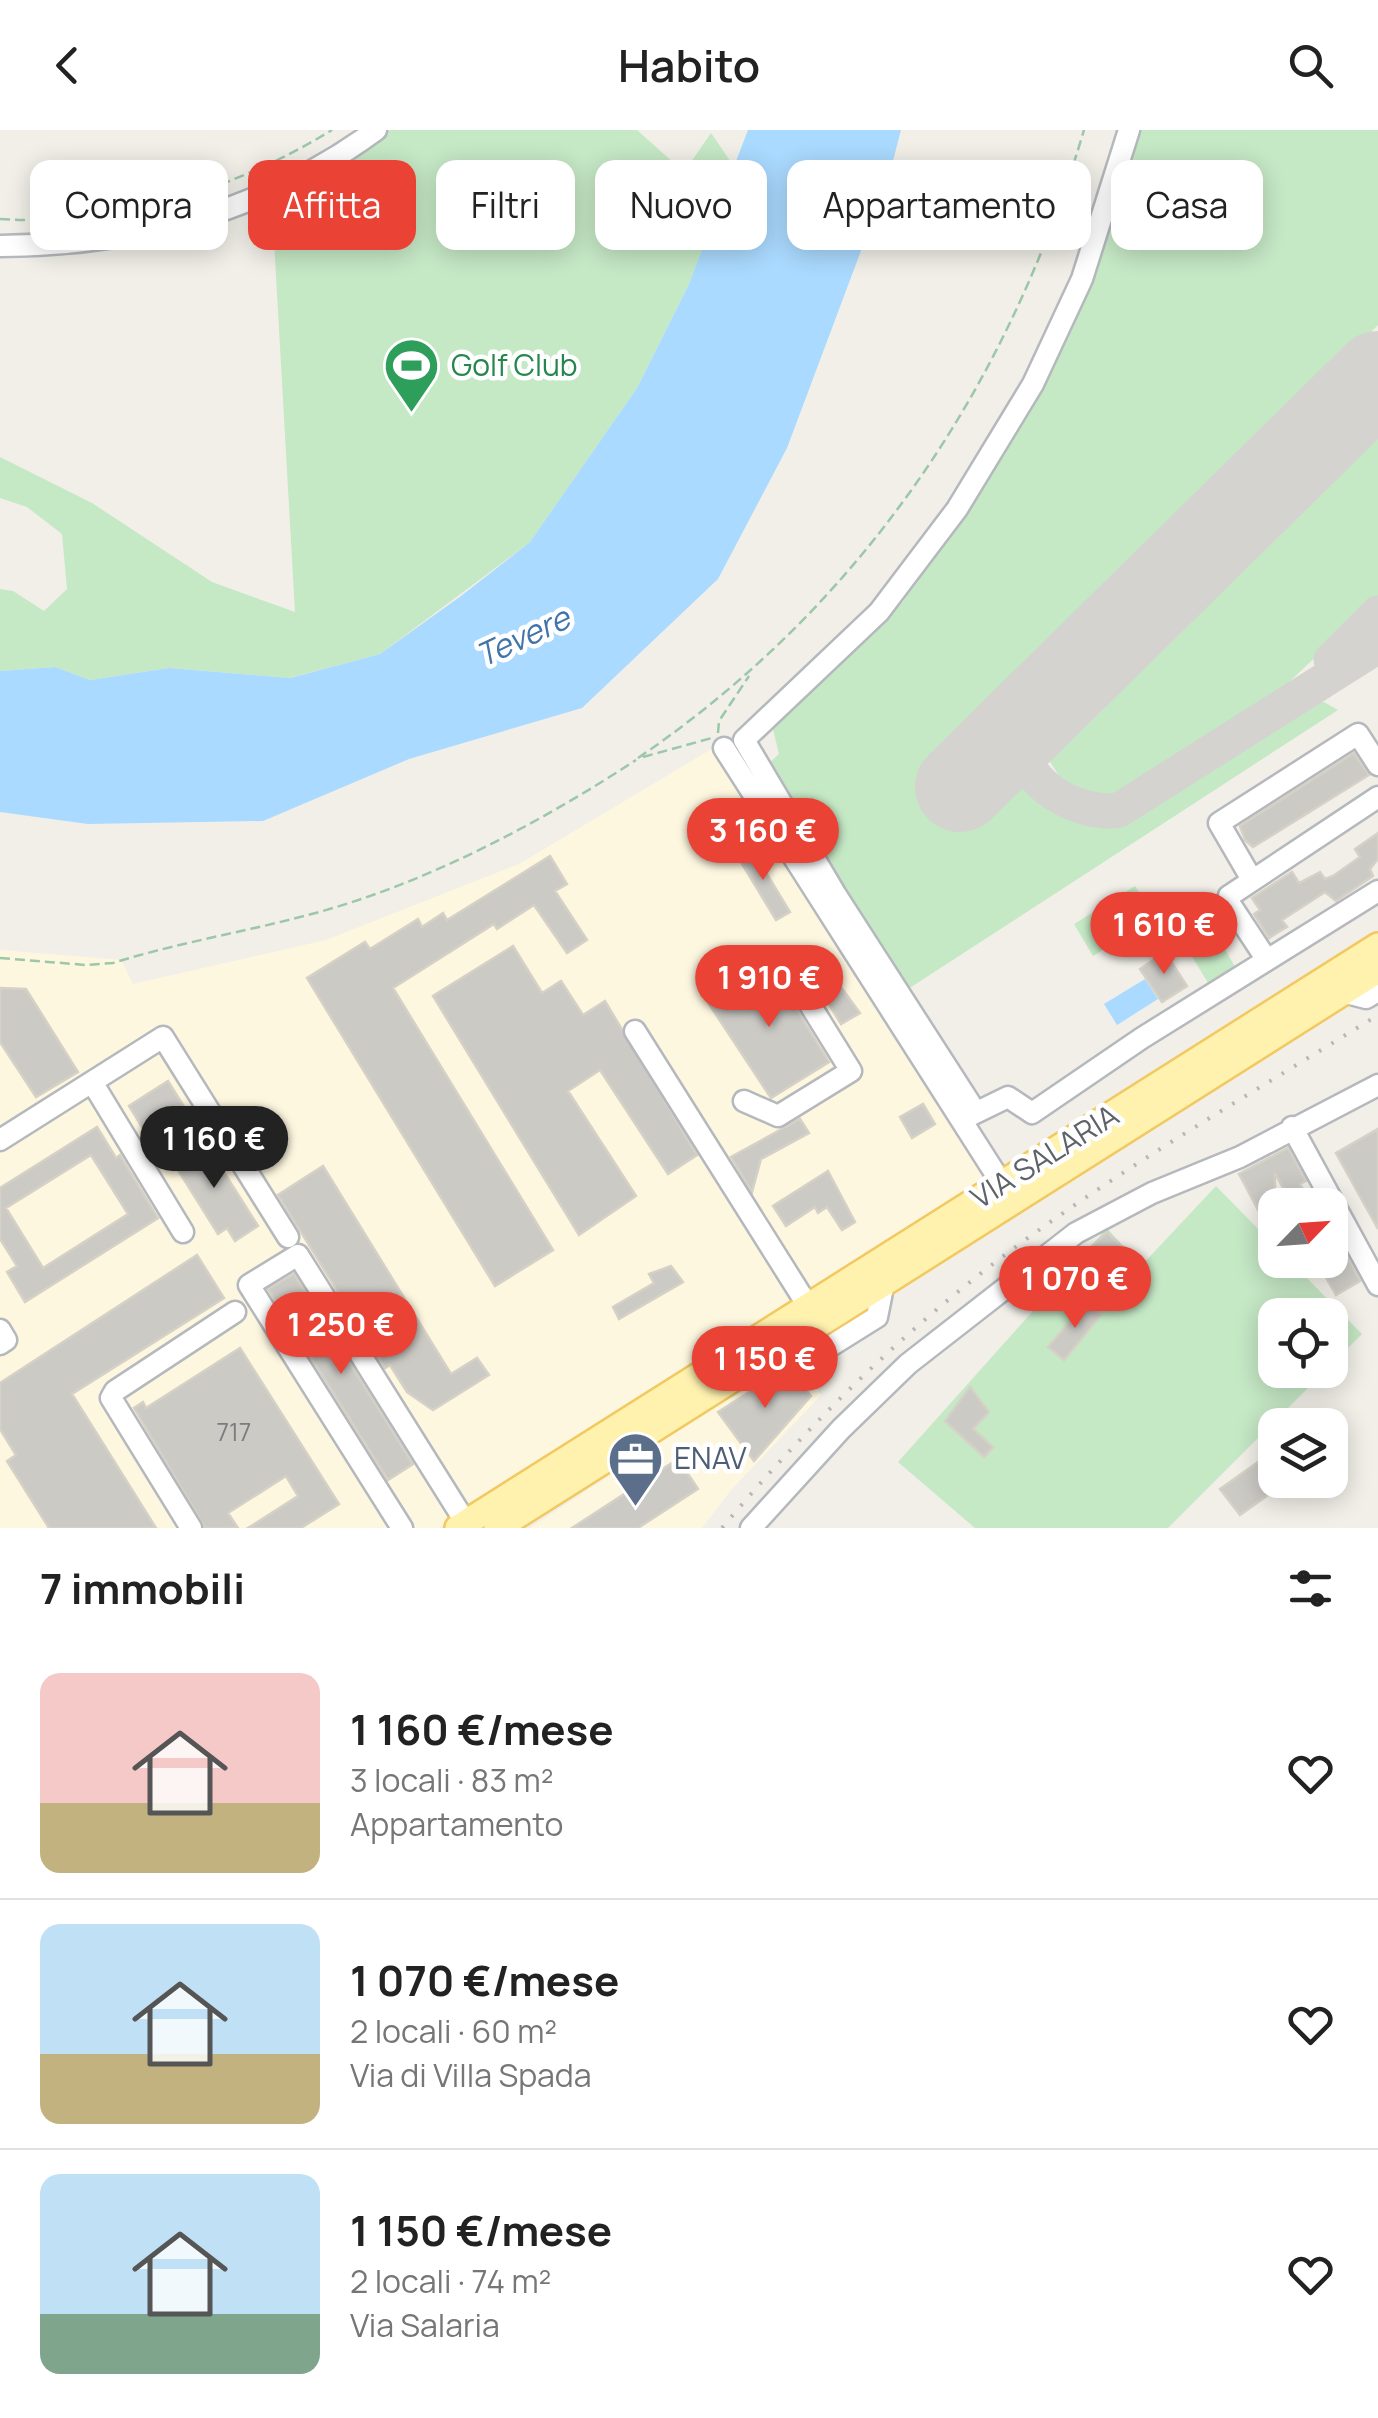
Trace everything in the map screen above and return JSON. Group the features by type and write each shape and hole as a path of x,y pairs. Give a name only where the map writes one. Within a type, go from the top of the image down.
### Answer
{"main road":[{"name":"VIA SALARIA","path":"462,1526 1378,946"},
{"name":"VIA SALARIA","path":"497,1528 1378,970"}],"street":[{"path":"0,246 111,240 166,228 286,187 376,130"},
{"path":"1002,1184 968,1116 744,740 879,612 956,509 1033,384 1074,296 1129,130"},
{"path":"1251,878 1219,823 1358,734 1378,765"},
{"path":"724,748 968,1116"},
{"path":"1267,960 1230,904 1236,888 1378,797"},
{"path":"968,1116 1008,1097 1032,1113 1378,892"},
{"path":"744,1102 778,1116 852,1071 786,966"},
{"path":"1343,992 1366,998 1378,990"},
{"path":"635,1031 808,1306"},
{"path":"0,1140 162,1038 288,1237"},
{"path":"92,1082 183,1232"},
{"path":"750,1528 841,1428 986,1298 1103,1216 1240,1157 1378,1085"},
{"path":"1292,1127 1378,1285"},
{"path":"402,1528 249,1285 298,1255 425,1455 462,1526"},
{"path":"191,1528 111,1398 146,1370 235,1312"},
{"path":"0,1330 6,1340 0,1344"}],"path":[{"path":"0,219 101,215 144,208 276,162 332,130"},
{"path":"0,958 86,966 113,962 350,903 464,855 574,799 638,758 753,670 870,550 978,384 1028,289 1062,204 1084,130"},
{"path":"724,748 718,721 753,670"},
{"path":"638,758 712,738 724,748"}],"shaded area":[{"path":"715,747 988,1184 438,1528 0,1528 0,950 121,960 133,984 326,940 519,864"},
{"path":"795,1353 821,1395 731,1490 702,1528 530,1528"}],"green space":[{"path":"390,130 637,130 671,160 595,160 595,250 702,250 637,388 530,542 380,654 289,678 169,668 90,680 55,667 0,671 0,589 13,591 44,611 67,589 62,534 27,507 0,498 0,457 92,503 212,582 295,612 275,250 416,250 416,160 343,160"},
{"path":"1138,130 1378,130 1378,325 928,773 973,821 1011,783 1023,781 1072,816 1113,823 1132,820 1311,703 1324,702 1338,710 908,989 766,766 779,754 772,725 902,603 1030,413 1090,280 1111,214 1111,250 1263,250 1263,160 1128,160"},
{"path":"711,133 730,160 692,160"},
{"path":"1378,416 1378,598 1269,701 1120,797 1088,797 1060,777 1050,762 1049,743"},
{"path":"1135,886 1155,918 1093,956 1074,924"},
{"path":"1201,909 1237,970 1210,986 1173,926"},
{"path":"1216,1186 1258,1229 1258,1278 1307,1278 1326,1298 1258,1298 1258,1388 1308,1388 1288,1408 1258,1408 1258,1438 1168,1528 975,1528 898,1462 1107,1228 1141,1266"},
{"path":"1348,1320 1362,1334 1348,1348"}],"water":[{"name":"Tevere","path":"748,130 901,130 893,160 787,160 787,250 861,250 787,448 718,579 582,708 409,759 263,821 88,824 0,812 0,671 55,667 90,680 169,668 290,678 380,654 530,542 637,388 702,250 767,250 767,160 737,160"},
{"path":"1145,979 1158,999 1117,1025 1104,1004"}],"building":[{"path":"1354,753 1369,775 1253,847 1245,840 1240,826"},
{"path":"1378,833 1378,859 1370,869 1373,876 1336,901 1325,892 1282,920 1287,927 1269,938 1254,914 1260,910 1252,898 1292,872 1299,883 1320,872 1325,879 1333,876 1360,857 1355,849"},
{"path":"750,846 790,912 776,920 736,854"},
{"path":"550,856 567,884 555,891 587,940 567,953 534,905 497,929 494,924 393,988 553,1250 495,1286 307,978 365,942 370,949 418,919 422,927 443,913 447,920"},
{"path":"513,946 542,993 561,981 583,1015 605,1001 697,1155 668,1174 600,1070 568,1091 636,1196 579,1235 433,996"},
{"path":"1165,952 1187,986 1162,1002 1140,969"},
{"path":"774,960 774,973 829,1062 771,1098 707,1001"},
{"path":"827,968 860,1013 841,1024 812,977"},
{"path":"0,988 26,989 78,1072 36,1097 0,1042"},
{"path":"168,1081 188,1113 148,1137 129,1106"},
{"path":"923,1104 935,1124 912,1138 900,1117"},
{"path":"800,1119 809,1133 761,1159 752,1192 731,1157"},
{"path":"97,1127 116,1158 120,1155 158,1218 25,1302 7,1272 17,1266 0,1239 0,1188","holes":["91,1155 128,1214 43,1268 6,1208"]},
{"path":"1378,1129 1378,1229 1336,1153"},
{"path":"203,1139 258,1226 235,1241 227,1228 218,1234 171,1159"},
{"path":"1288,1148 1306,1181 1300,1184 1302,1188 1283,1188 1275,1173 1275,1188 1258,1188 1258,1210 1239,1174"},
{"path":"323,1166 451,1374 477,1358 489,1375 433,1410 407,1392 390,1365 385,1368 278,1195"},
{"path":"828,1171 855,1222 842,1230 827,1207 818,1213 815,1207 786,1226 773,1206"},
{"path":"1107,1232 1139,1263 1123,1280 1090,1248"},
{"path":"197,1255 224,1298 72,1394 156,1528 49,1528 7,1461 16,1455 0,1429 0,1383"},
{"path":"1348,1258 1360,1281 1336,1295 1326,1278 1348,1278"},
{"path":"671,1266 683,1282 619,1319 613,1307 654,1283 649,1274"},
{"path":"294,1274 413,1464 388,1480 268,1289"},
{"path":"1086,1302 1101,1315 1064,1360 1048,1347"},
{"path":"240,1348 339,1504 301,1528 248,1528 298,1496 286,1476 228,1513 238,1528 205,1528 134,1408 143,1402 146,1408"},
{"path":"788,1367 811,1396 754,1461 718,1412"},
{"path":"970,1387 989,1412 973,1429 993,1447 984,1457 945,1421"},
{"name":"ENAV","path":"678,1459 698,1489 638,1528 572,1528"},
{"path":"1258,1462 1258,1498 1264,1498 1240,1515 1220,1489"}],"taxiway":[{"path":"1331,660 1378,613"},
{"path":"1031,718 1023,741 1025,757 1042,784 1072,803 1104,811 1119,810 1378,646"}],"runway":[{"path":"960,787 1378,376"}],"railway":[{"path":"722,1528 787,1453 856,1383 929,1316 1006,1254 1096,1190 1378,1015"}],"place":[{"name":"Golf Club","path":"412,415"},
{"name":"ENAV","path":"635,1508"}]}
